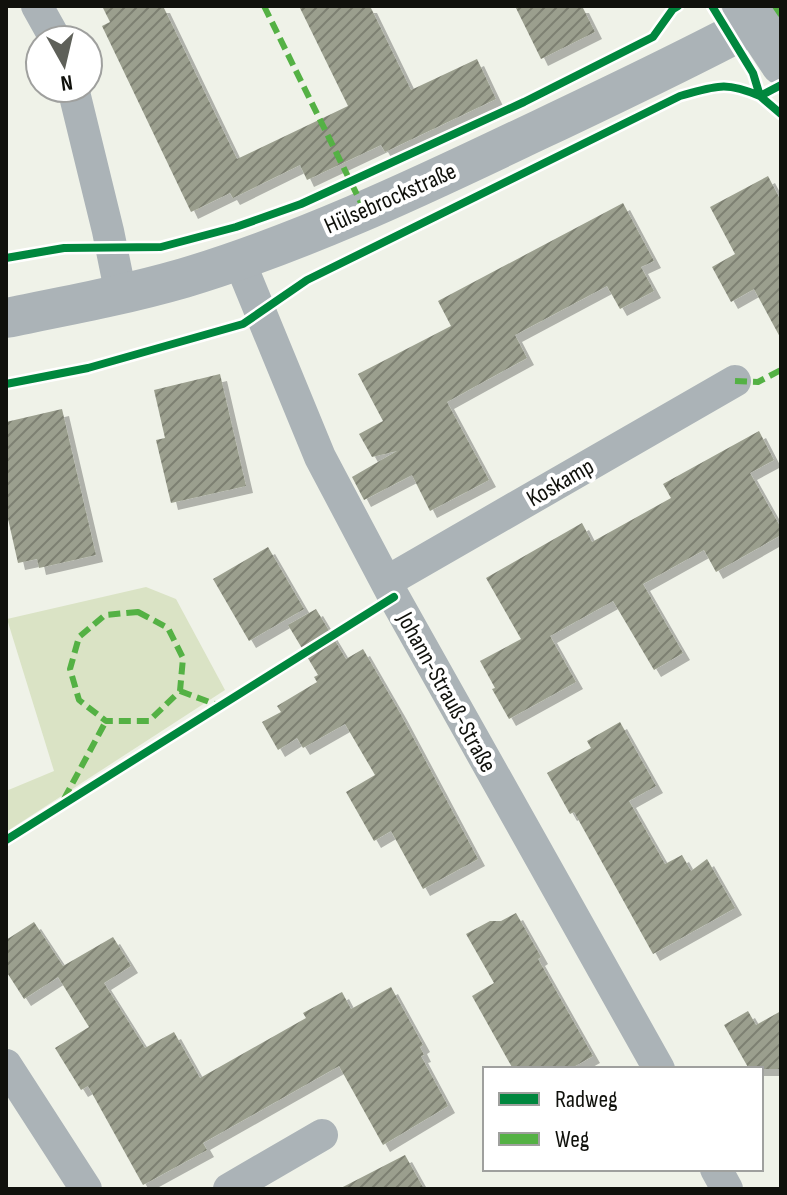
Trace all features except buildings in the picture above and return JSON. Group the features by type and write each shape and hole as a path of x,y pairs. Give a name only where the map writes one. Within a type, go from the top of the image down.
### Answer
{"street":[{"path":"37,6 47,24"},
{"path":"759,13 781,65"},
{"name":"Hülsebrockstraße","path":"6,318 121,295 239,260 378,205 596,104 759,13"},
{"path":"77,104 121,295"},
{"name":"Johann-Strauß-Straße","path":"239,260 320,457 386,582 658,1067"},
{"name":"Koskamp","path":"386,582 735,381"},
{"path":"6,1065 86,1189"},
{"path":"229,1189 322,1135"},
{"path":"717,1171 727,1189"}],"green space":[{"path":"146,587 176,599 225,690 6,832 6,791 54,771 7,619"}],"marked path":[{"path":"264,6 365,211"},
{"path":"775,6 781,15"},
{"path":"735,381 758,382 781,370"},
{"path":"138,612 168,628 183,658 180,691 149,721 106,721 79,700 70,669 79,637 105,615 138,612"},
{"path":"180,691 220,706"},
{"path":"64,799 106,721"}],"cycle path":[{"path":"6,258 64,248 161,247 236,227 301,204 524,102 653,37 678,6"},
{"path":"712,6 753,73 760,96 781,114"},
{"path":"6,384 88,368 243,324 307,280 680,96 720,87 738,88 760,96 781,85"},
{"path":"6,840 394,597"}]}
